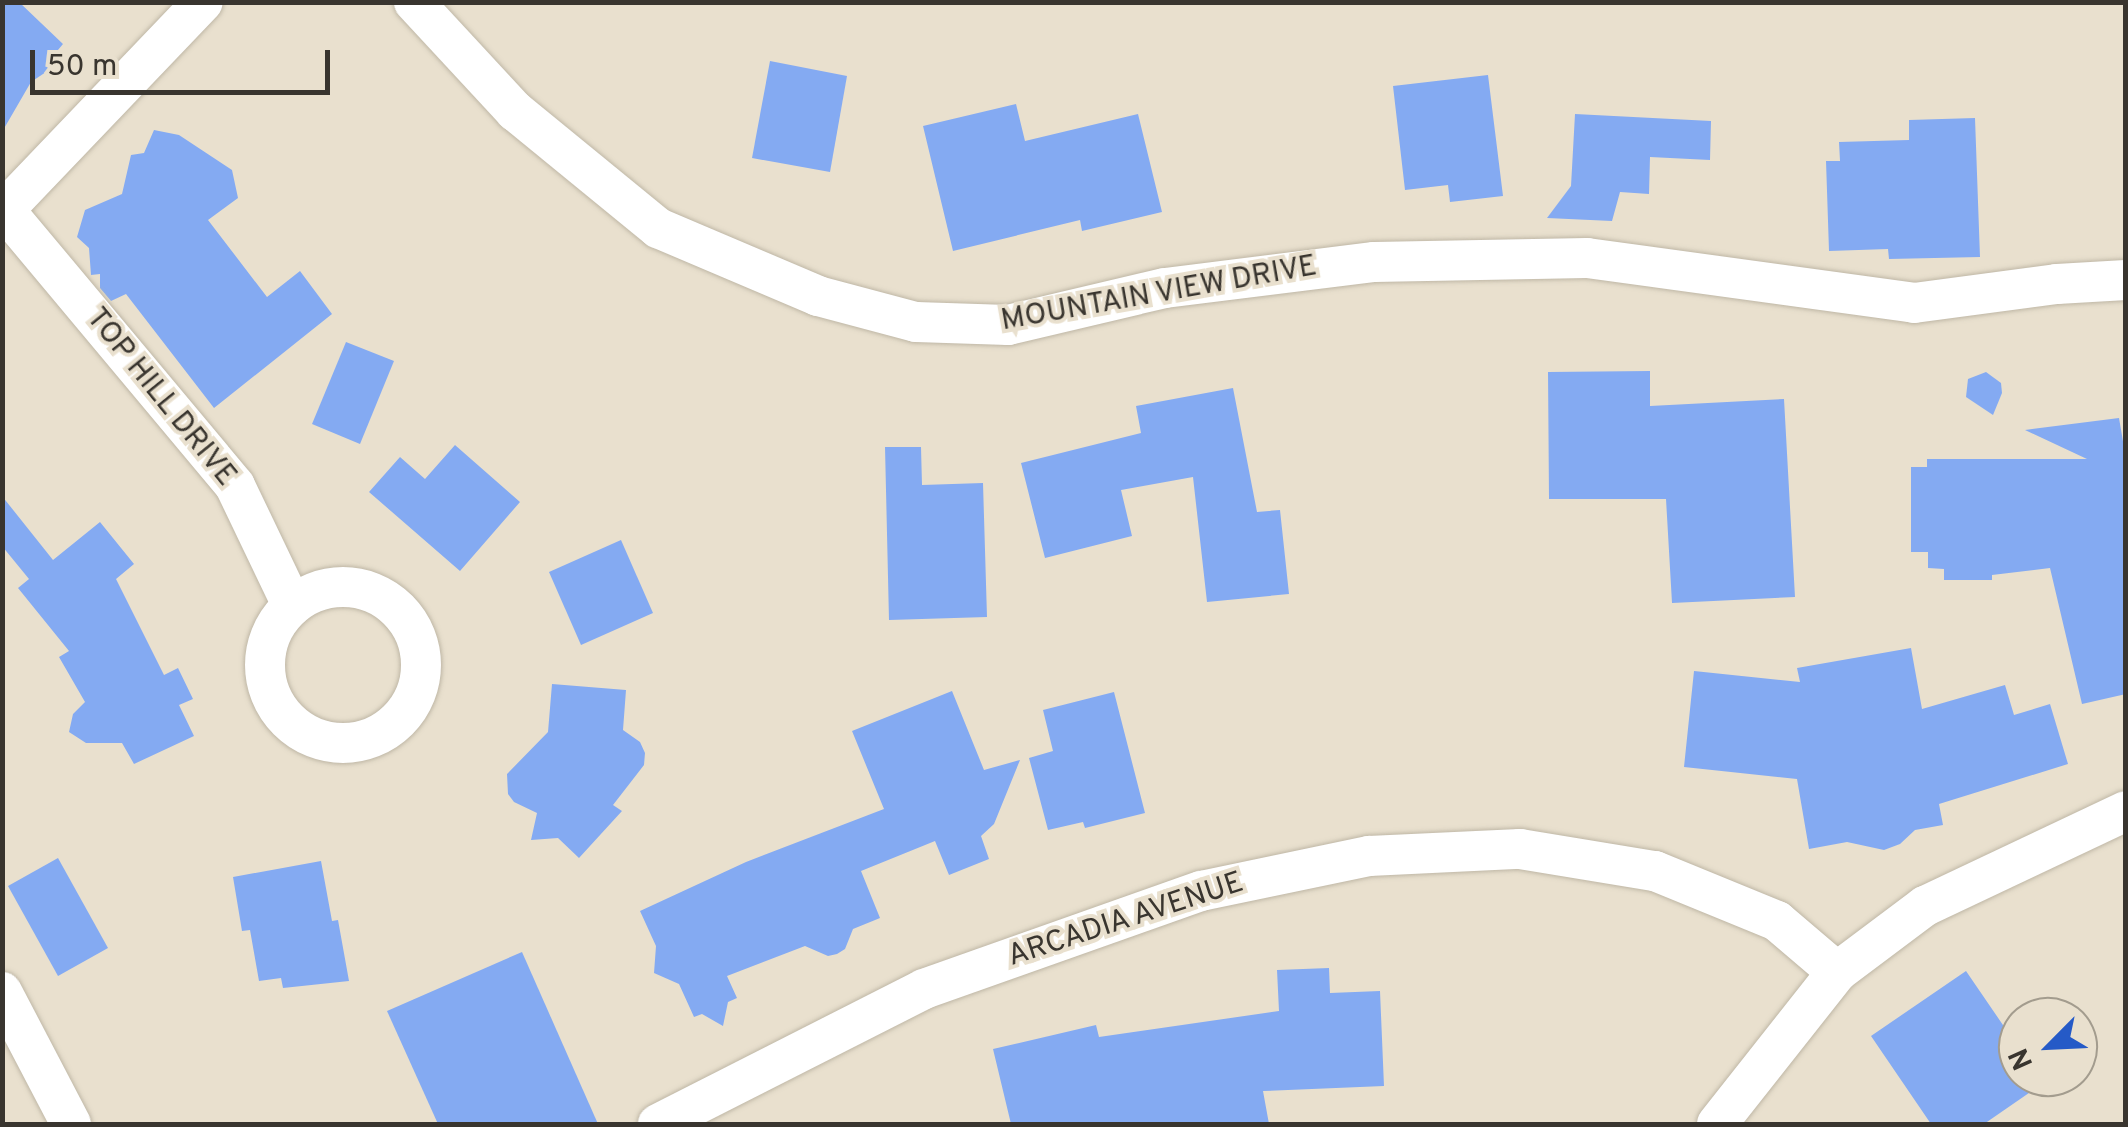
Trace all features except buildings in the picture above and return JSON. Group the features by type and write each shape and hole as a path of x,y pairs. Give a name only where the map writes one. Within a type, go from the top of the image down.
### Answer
{"street":[{"path":"4,208 204,2"},
{"name":"MOUNTAIN VIEW DRIVE","path":"414,2 514,110 658,228 818,296 916,322 1008,325 1165,288 1374,262 1586,258 1914,303 2056,284 2126,280"},
{"name":"TOP HILL DRIVE","path":"4,208 236,486 292,605"},
{"path":"1717,1124 1837,972 1924,906 2126,811"},
{"name":"ARCADIA AVENUE","path":"658,1124 924,988 1201,890 1369,856 1520,850 1655,871 1778,920 1837,972"},
{"path":"2,992 71,1124"}]}
